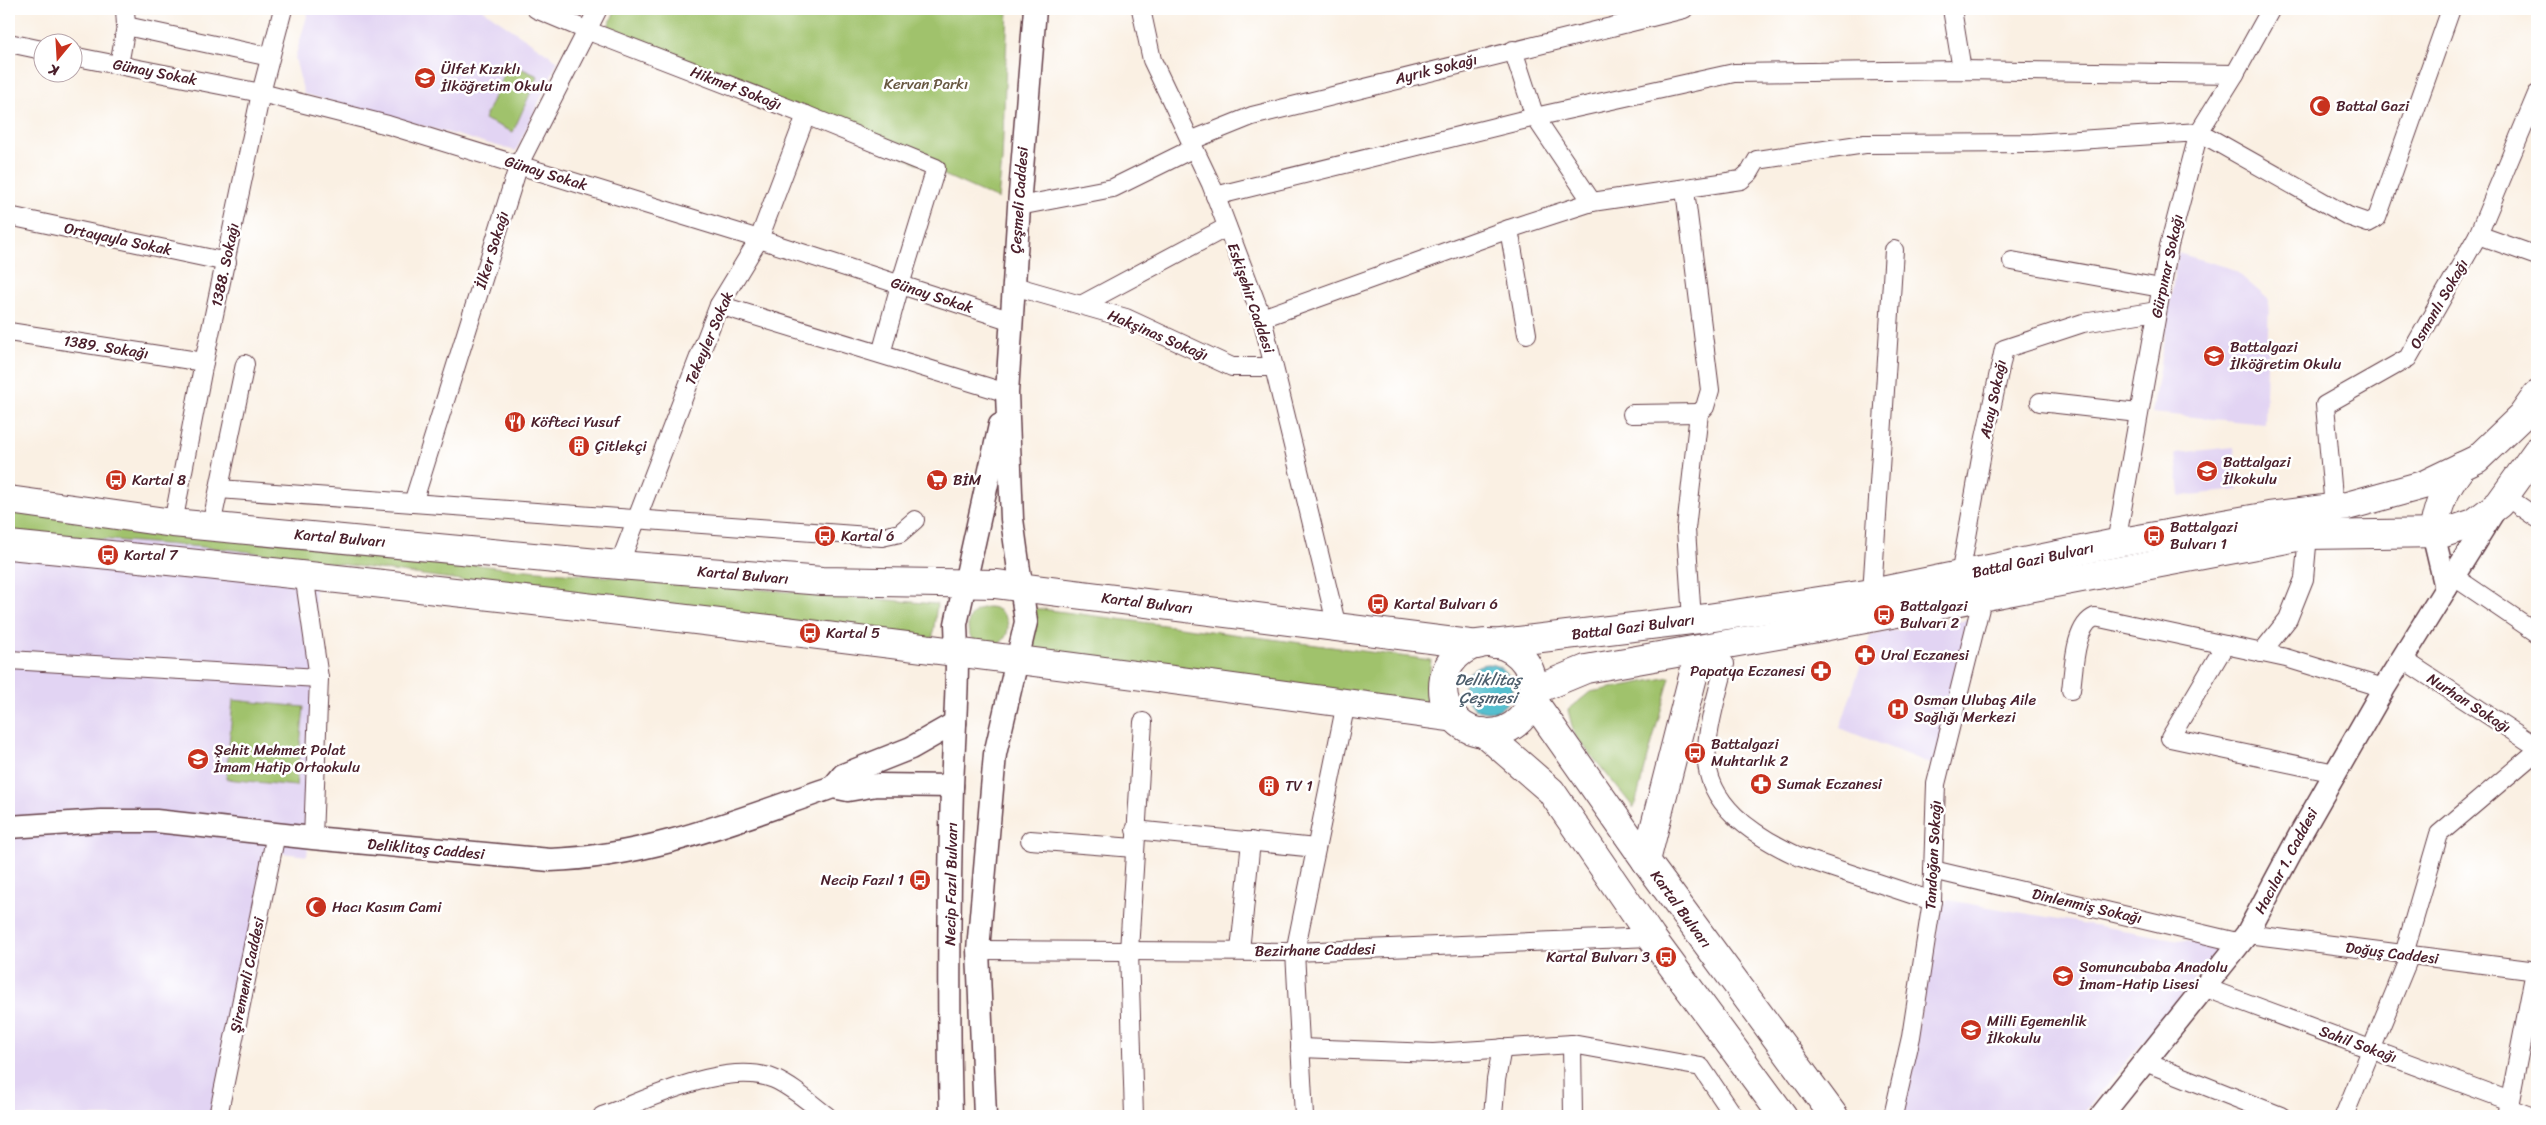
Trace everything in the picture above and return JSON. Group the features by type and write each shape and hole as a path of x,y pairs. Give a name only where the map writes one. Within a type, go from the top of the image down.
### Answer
{"main road":[{"name":"Battal Gazi Bulvarı","path":"1486,644 1692,620 1872,593 2116,543 2269,516 2334,508 2423,485 2477,460 2532,410"},
{"name":"Battal Gazi Bulvarı","path":"1532,695 1586,669 1699,655 1982,596 2308,535 2444,533 2474,523 2502,500 2537,451"},
{"path":"2433,533 2437,509 2462,466"},
{"name":"Kartal Bulvarı","path":"9,500 173,523 619,564 822,581 965,582 1020,587 1486,644"},
{"path":"9,545 304,574 800,632 1454,718"},
{"path":"1483,732 1504,730 1514,725 1522,718 1532,695 1532,678 1522,659 1509,649 1486,644 1463,651 1455,658 1445,677 1445,699 1454,718 1462,725 1483,732 1551,791 1651,937 1783,1116"},
{"path":"1646,862 1699,655"},
{"name":"Kartal Bulvarı","path":"1532,695 1646,862 1834,1116"}],"street":[{"path":"119,64 126,26 125,9"},
{"name":"1388. Sokağı","path":"173,523 204,362 261,93 283,9"},
{"name":"Hikmet Sokağı","path":"536,9 936,168 900,285"},
{"name":"İlker Sokağı","path":"413,502 519,164 598,9"},
{"name":"Çeşmeli Caddesi","path":"1020,587 1012,518 1007,393 1018,206 1035,9"},
{"name":"Eskişehir Caddesi","path":"1141,9 1152,60 1216,196 1262,318 1337,627"},
{"name":"Ayrık Sokağı","path":"1018,206 1113,188 1192,144 1252,116 1684,9"},
{"path":"1952,9 1962,70"},
{"name":"Gürpınar Sokağı","path":"2116,543 2169,246 2199,132 2235,74 2271,9"},
{"path":"1262,318 1509,229 1592,202 1686,190 1741,180 1750,172 1757,160 1847,146 1901,142 2033,144 2199,132 2365,224 2377,218 2450,9"},
{"path":"126,26 270,57"},
{"path":"9,44 32,48"},
{"path":"1513,50 1535,117 1592,202"},
{"name":"Günay Sokak","path":"82,58 261,93 388,125 759,239 1012,321"},
{"path":"1216,196 1535,117 1734,73 1962,70 2235,74"},
{"name":"Osmanlı Sokağı","path":"2334,508 2325,405 2408,358 2478,235 2537,94"},
{"name":"Tekeyler Sokak","path":"619,564 719,305 759,239 806,115"},
{"path":"1686,190 1710,390 1705,407 1699,413 1686,529 1692,620"},
{"name":"Ortayayla Sokak","path":"9,216 226,262"},
{"path":"1081,305 1227,227"},
{"path":"1509,229 1527,334"},
{"path":"2478,235 2537,256"},
{"path":"1872,593 1894,250"},
{"path":"2012,261 2161,288"},
{"path":"881,354 900,285"},
{"name":"Hakşinas Sokağı","path":"1014,286 1126,318 1232,367 1274,367"},
{"path":"719,305 1007,393"},
{"name":"Atay Sokağı","path":"1960,576 1983,447 2004,349 2083,324 2157,311"},
{"name":"1389. Sokağı","path":"9,332 204,362"},
{"path":"211,526 245,364"},
{"name":"Çeşmeli Caddesi","path":"958,653 956,624 1007,393"},
{"path":"2040,402 2138,413"},
{"path":"1632,414 1699,413"},
{"path":"219,489 882,537 900,533 915,520"},
{"path":"2502,500 2537,518"},
{"name":"Hacılar 1. Caddesi","path":"2101,1116 2206,988 2244,938 2401,658 2502,500"},
{"path":"2433,533 2449,582 2537,633"},
{"path":"2261,653 2288,619 2304,578 2308,535"},
{"path":"304,574 319,678 313,838"},
{"name":"Necip Fazıl Bulvarı","path":"985,1116 978,950 995,754 1026,622 1020,587"},
{"name":"Tandoğan Sokağı","path":"1893,1116 1911,1037 1932,900 1936,784 1982,596"},
{"path":"2071,690 2081,630 2089,620 2095,617 2261,653 2384,688"},
{"path":"2225,645 2170,738 2335,773"},
{"name":"Necip Fazıl Bulvarı","path":"951,1116 948,1016 952,786 958,653"},
{"path":"1699,655 1725,664 1708,737 1706,759 1711,781 1726,806 1751,829 1792,853 1932,900"},
{"name":"Nurhan Sokağı","path":"2401,658 2537,749"},
{"path":"9,660 319,678"},
{"path":"1304,1116 1295,952 1346,703"},
{"path":"1134,1116 1129,951 1143,722"},
{"name":"Deliklitaş Caddesi","path":"833,787 843,775 911,748 955,723"},
{"path":"2344,1116 2407,954 2439,834 2537,749"},
{"name":"Deliklitaş Caddesi","path":"9,826 129,820 184,823 313,838 550,860 594,858 669,843 833,787 848,790 877,785 952,786"},
{"path":"1135,830 1316,848"},
{"name":"Şiremenli Caddesi","path":"218,1116 276,834"},
{"path":"1030,840 1134,848"},
{"path":"1240,951 1251,842"},
{"name":"Dinlenmiş Sokağı","path":"1933,870 2244,938"},
{"name":"Bezirhane Caddesi","path":"978,950 1295,952 1651,937"},
{"name":"Doğuş Caddesi","path":"2244,938 2407,954 2536,971"},
{"path":"2509,1108 2536,971"},
{"name":"Sahil Sokağı","path":"2206,988 2371,1049 2530,1116"},
{"path":"1300,1048 1433,1053 1572,1044 1701,1067 1734,1116"},
{"path":"1572,1044 1573,1116"},
{"path":"1493,1116 1496,1080 1502,1048"},
{"path":"2145,1062 2280,1116"},
{"path":"605,1116 699,1082 748,1073 766,1076 783,1084 827,1116"}],"shaded area":[{"name":"Ülfet Kızıklı İlköğretim Okulu","path":"309,9 482,9 558,61 516,151 304,94 295,58"},
{"name":"Battalgazi İlköğretim Okulu","path":"2178,253 2233,269 2269,300 2265,424 2152,413"},
{"name":"Battalgazi İlkokulu","path":"2234,447 2239,490 2180,496 2176,453"},
{"path":"9,518 311,546 324,700 307,856 274,852 226,1116 9,1116"},
{"name":"Osman Ulubaş Aile Sağlığı Merkezi","path":"1969,620 1936,766 1840,728 1871,634"},
{"name":"Somuncubaba Anadolu İmam-Hatip Lisesi","path":"1948,900 2214,946 2217,953 2081,1116 1900,1116 1942,905"}],"green space":[{"name":"Kervan Parkı","path":"616,9 1008,9 1002,161 998,199 608,26"},
{"path":"509,63 538,76 513,132 484,119"},
{"path":"9,506 503,568 937,604 932,643 227,549 9,532"},
{"path":"988,607 1002,613 1008,627 1002,641 988,647 974,641 968,627 974,613"},
{"path":"1034,608 1431,660 1426,703 1032,653"},
{"path":"1670,677 1634,808 1574,734 1568,710 1590,692"},
{"path":"233,700 304,707 296,786 226,779"}],"water":[{"name":"Deliklitaş Çeşmesi","path":"1483,664 1493,664 1505,671 1512,683 1512,693 1505,705 1493,712 1483,712 1475,708 1468,701 1464,693 1464,683 1468,675 1475,668"}],"place":[{"name":"Ülfet Kızıklı İlköğretim Okulu","path":"425,78"},
{"name":"Battal Gazi","path":"2320,106"},
{"name":"Battalgazi İlköğretim Okulu","path":"2214,356"},
{"name":"Köfteci Yusuf","path":"515,422"},
{"name":"Çitlekçi","path":"579,446"},
{"name":"Battalgazi İlkokulu","path":"2207,471"},
{"name":"Kartal 8","path":"116,480"},
{"name":"BİM","path":"937,480"},
{"name":"Kartal 6","path":"825,536"},
{"name":"Battalgazi Bulvarı 1","path":"2154,536"},
{"name":"Kartal 7","path":"108,555"},
{"name":"Kartal Bulvarı 6","path":"1378,604"},
{"name":"Battalgazi Bulvarı 2","path":"1884,615"},
{"name":"Kartal 5","path":"810,633"},
{"name":"Ural Eczanesi","path":"1865,655"},
{"name":"Papatya Eczanesi","path":"1821,671"},
{"name":"Osman Ulubaş Aile Sağlığı Merkezi","path":"1898,709"},
{"name":"Battalgazi Muhtarlık 2","path":"1695,753"},
{"name":"Şehit Mehmet Polat İmam Hatip Ortaokulu","path":"198,759"},
{"name":"Sumak Eczanesi","path":"1761,784"},
{"name":"TV 1","path":"1269,786"},
{"name":"Necip Fazıl 1","path":"920,880"},
{"name":"Hacı Kasım Cami","path":"316,907"},
{"name":"Kartal Bulvarı 3","path":"1666,957"},
{"name":"Somuncubaba Anadolu İmam-Hatip Lisesi","path":"2063,976"},
{"name":"Milli Egemenlik İlkokulu","path":"1971,1030"}]}
